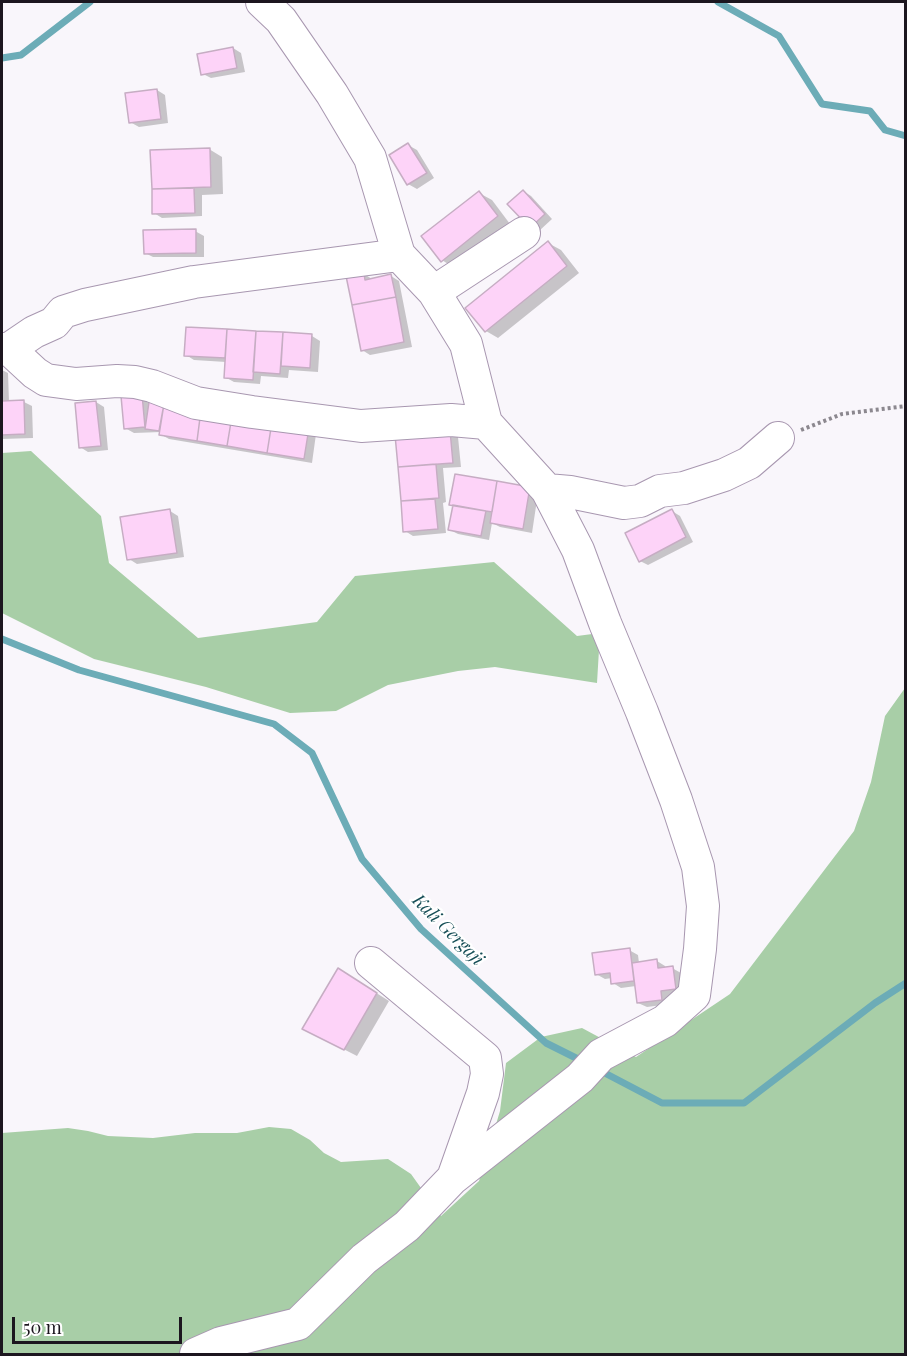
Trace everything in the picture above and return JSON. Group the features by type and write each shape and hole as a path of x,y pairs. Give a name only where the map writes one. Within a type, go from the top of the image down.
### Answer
{"street":[{"path":"196,1354 221,1343 298,1324 364,1259 407,1226 452,1179 580,1078 601,1055 665,1021 694,995 703,906 698,867 676,800 604,623 578,550 547,490 486,423 466,344 434,292 399,255 370,158 332,94 280,20 261,2"},
{"path":"434,292 524,233"},
{"path":"399,255 194,282 85,305 63,312 54,323 5,349 46,380 59,383 135,382 196,403 337,424 391,425 452,420 486,423"},
{"path":"547,490 570,492 624,503 640,501 660,491 684,488 724,475 748,462 778,438"},
{"path":"371,963 485,1058 488,1074 483,1093 452,1179"}],"path":[{"path":"778,438 842,414 906,406"}],"green space":[{"path":"31,451 101,516 109,563 198,638 317,622 355,576 494,562 577,636 600,633 597,683 495,667 458,671 388,685 336,711 290,713 206,687 94,659 2,613 2,453"},
{"path":"905,688 905,1354 2,1354 2,1133 68,1128 108,1136 153,1138 195,1133 237,1133 269,1127 291,1129 310,1140 324,1153 341,1162 388,1159 411,1174 441,1216 479,1181 500,1111 506,1063 541,1037 582,1028 636,1057 730,994 854,831 871,782 885,716"}],"building":[{"path":"233,47 237,68 201,75 197,54"},
{"path":"157,89 161,119 129,123 125,93"},
{"path":"408,143 427,173 407,185 389,155"},
{"path":"210,148 211,187 152,189 150,150"},
{"path":"194,188 195,213 152,214 152,189"},
{"path":"523,190 545,214 530,228 507,204"},
{"path":"479,191 498,216 441,262 421,236"},
{"path":"196,229 196,253 144,254 143,230"},
{"path":"548,241 567,266 485,332 465,308"},
{"path":"364,273 365,280 391,274 396,297 352,305 346,276"},
{"path":"396,297 404,342 361,351 352,305"},
{"path":"186,327 227,329 225,358 184,356"},
{"path":"227,329 256,331 253,380 224,378"},
{"path":"256,331 283,332 280,374 253,372"},
{"path":"283,332 312,334 310,368 281,366"},
{"path":"142,394 145,427 124,429 121,396"},
{"path":"24,400 25,434 2,435 2,401"},
{"path":"96,401 101,446 79,448 75,403"},
{"path":"149,402 164,404 159,431 145,429"},
{"path":"164,404 201,410 197,441 159,435"},
{"path":"201,410 232,416 227,446 197,441"},
{"path":"232,416 272,422 267,453 227,446"},
{"path":"272,422 309,428 304,459 267,453"},
{"path":"450,430 453,463 398,467 395,435"},
{"path":"436,464 439,498 401,501 398,467"},
{"path":"455,474 497,481 492,512 449,505"},
{"path":"497,481 530,487 523,529 490,523"},
{"path":"435,499 438,529 403,532 401,501"},
{"path":"453,505 486,511 481,536 448,530"},
{"path":"170,509 177,553 127,560 120,517"},
{"path":"672,509 686,537 639,562 625,533"},
{"path":"630,948 634,981 611,984 610,973 595,975 592,953"},
{"path":"657,959 658,968 673,966 676,989 661,991 662,1000 637,1003 632,963"},
{"path":"338,968 377,993 344,1050 302,1029"}],"waterway":[{"path":"2,58 21,55 90,2"},
{"path":"718,2 779,36 822,104 870,111 885,130 906,136"},
{"name":"Kali Gergaji","path":"2,639 79,670 274,724 312,753 362,859 421,929 546,1043 584,1062"},
{"name":"Kali Gergaji","path":"599,1070 662,1103 744,1103 875,1003 906,983"}]}
